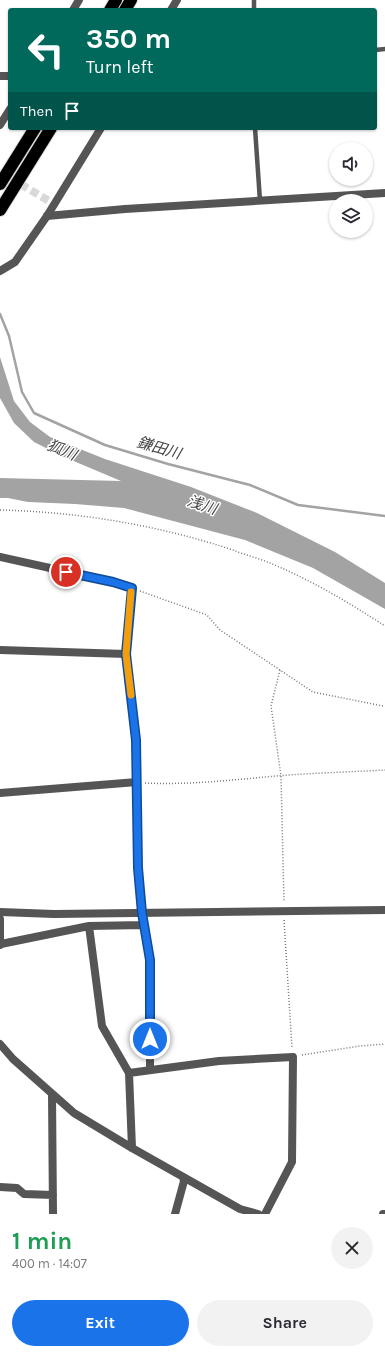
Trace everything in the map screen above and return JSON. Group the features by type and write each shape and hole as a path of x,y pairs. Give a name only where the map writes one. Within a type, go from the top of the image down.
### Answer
{"highway":[{"path":"0,184 35,130"},
{"path":"0,210 50,130"}],"street":[{"path":"0,125 8,112"},
{"path":"0,271 15,262 47,216 100,130"},
{"path":"47,216 125,209 385,193"},
{"path":"0,557 113,582 132,588 126,654 136,740 138,868 142,913 150,960 150,1070"},
{"path":"0,650 126,654"},
{"path":"0,793 137,782"},
{"path":"0,912 54,914 385,910"},
{"path":"0,919 0,944 89,926 144,925"},
{"path":"89,926 102,1026 129,1073 132,1148"},
{"path":"0,1044 13,1059 74,1113 240,1211 258,1214"},
{"path":"129,1073 219,1062 293,1057 292,1162 265,1214"},
{"path":"52,1094 53,1214"},
{"path":"175,1214 184,1181 183,1177"},
{"path":"0,1187 17,1188 24,1194 53,1195"}],"lane":[{"path":"255,130 260,201"}],"path":[{"path":"0,510 63,513 138,524 210,543 277,566 324,588 385,626"},
{"path":"132,588 207,615 220,630 313,692 383,706"},
{"path":"280,670 271,706 281,776 284,912 293,1057 360,1046 385,1044"},
{"path":"137,782 165,784 385,770"}],"water":[{"path":"0,357 14,401 30,422 50,437 105,459 191,487 257,513 335,552 385,583 385,609 313,568 245,540 124,508 28,502 0,498 0,478 121,481 64,457 34,442 14,423 0,398"}],"waterway":[{"name":"鎌田川","path":"0,314 9,336 22,392 34,413 105,445 168,464 250,485 298,505 385,516"}],"tunnel":[{"path":"0,172 54,204"}],"slow traffic":[{"path":"131,592 126,654 131,695"}],"route":[{"path":"66,572 113,582 132,588 126,654 136,740 138,868 142,913 150,960 150,1039"}],"water label":[{"name":"狐川","path":"62,450"},
{"name":"浅川","path":"202,505"}]}
